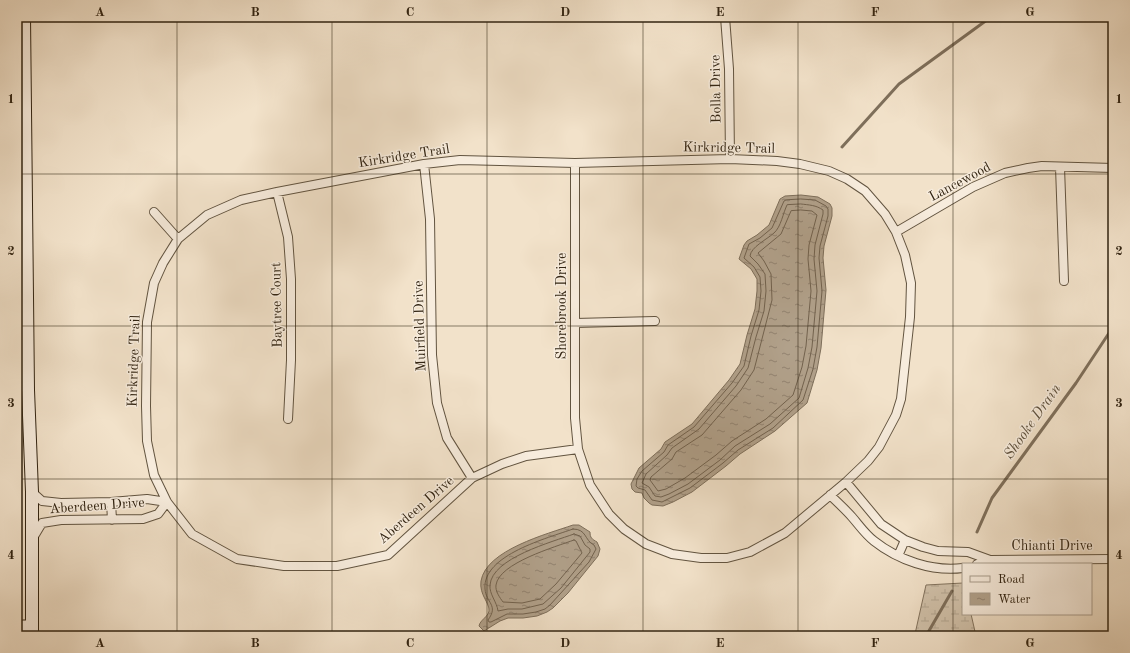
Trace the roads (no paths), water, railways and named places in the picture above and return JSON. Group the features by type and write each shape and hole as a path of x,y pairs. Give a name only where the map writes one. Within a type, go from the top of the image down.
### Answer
{"main road":[{"path":"17,627 32,631 32,492 23,391 21,118 24,17"}],"street":[{"path":"583,17 643,17"},
{"name":"Bolla Drive","path":"726,17 730,69 730,160"},
{"name":"Kirkridge Trail","path":"167,502 154,475 146,441 146,322 154,283 163,263 178,239 207,215 241,200 424,164 460,160 575,163 730,160 785,162 829,171 846,179 865,191 885,214 896,232 905,255 911,283 910,318 900,399 896,415 879,447 868,461 830,495"},
{"name":"Shorebrook Drive","path":"575,163 575,418 578,449 590,485 609,514 624,529 646,544 672,554 701,558 727,558 750,552 785,533 830,495"},
{"name":"Muirfield Drive","path":"424,164 430,219 432,355 437,403 447,438 472,478"},
{"name":"Lancewood","path":"896,232 988,180 1005,173 1042,166 1113,168"},
{"path":"1060,167 1064,281"},
{"name":"Baytree Court","path":"277,192 288,237 291,279 291,360 288,420"},
{"path":"154,212 178,239"},
{"path":"575,323 655,321"},
{"name":"Aberdeen Drive","path":"32,492 42,501 61,503 111,502 147,499 167,502 192,534 236,559 284,566 337,566 388,555 472,478 502,464 526,456 578,449"},
{"name":"Chianti Drive","path":"846,482 881,524 905,540 938,551 968,552 990,560"},
{"path":"830,495 869,537 898,556 925,566 962,568"},
{"path":"111,502 112,520"},
{"name":"Aberdeen Drive","path":"32,540 42,523 61,520 143,519 158,514 167,502"},
{"path":"898,556 905,540"},
{"name":"Chianti Drive","path":"980,563 990,560 1113,558"}],"water":[{"path":"801,195 818,197 830,204 832,208 832,216 824,246 823,258 826,290 821,348 817,370 807,403 775,431 740,454 692,492 663,506 652,505 644,498 642,493 635,492 632,489 631,484 639,468 661,449 665,442 692,424 729,380 740,364 755,309 757,291 757,279 751,269 739,259 744,245 747,241 769,225 780,199 785,196"},
{"path":"573,525 579,525 590,532 591,537 597,542 600,549 598,556 568,593 547,612 537,616 508,618 484,631 479,626 489,611 481,586 481,581 485,570 494,560 505,552 534,538"}],"waterway":[{"path":"842,147 899,84 991,17"},
{"name":"Shooke Drain","path":"977,532 992,498 1076,383 1113,327"},
{"name":"Shooke Drain","path":"926,636 952,591"}]}
